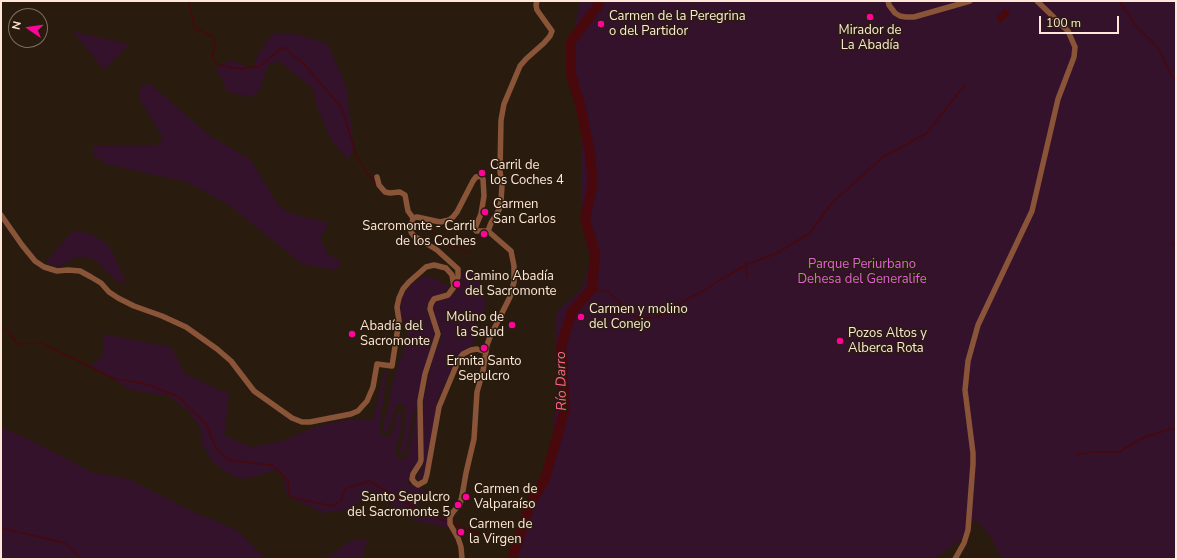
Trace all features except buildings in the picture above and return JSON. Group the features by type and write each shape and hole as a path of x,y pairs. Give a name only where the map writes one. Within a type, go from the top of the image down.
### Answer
{"street":[{"path":"488,231 500,205 502,193 500,163 501,120 504,104 520,66 544,43 552,31 537,10 537,1"},
{"path":"888,1 895,13 900,16 914,17 970,1"},
{"path":"954,559 964,543 970,515 969,500 973,453 966,403 965,377 973,339 978,325 1032,211 1058,98 1074,57 1075,47 1068,31 1037,1"},
{"path":"413,218 417,217 440,222 449,220 457,212 473,181 481,176 483,179 484,196 476,231 488,231 510,251 514,266 514,282 510,297 490,337 486,352 483,371 477,392 474,439 460,504 450,517 450,524 461,547 462,559"},
{"path":"377,177 379,185 385,192 400,192 405,195 408,211 413,218 411,232 414,236 437,250 458,269 458,277 454,282"},
{"path":"1,215 35,261 44,267 57,271 68,270 80,272 101,283 109,292 118,298 186,327 231,361 254,391 292,418 302,422 310,422 351,414 358,411 367,401 373,387 377,364 392,366 399,321 397,307 403,289 426,267 434,265 446,268 452,275 454,288 450,294 434,300 430,304 438,334 425,374 420,400 421,460 413,476 413,480 416,484 423,483 428,474 439,407 459,359 463,354 471,350 477,349 486,352"}],"green space":[{"name":"Parque Periurbano Dehesa del Generalife","path":"580,1 1176,1 1176,559 1002,559 991,537 977,521 971,523 962,539 933,559 510,559 521,524 547,460 552,438 558,383 555,335 556,315 559,309 582,288 589,265 589,254 585,238 581,207 582,139 577,104 574,43 575,26"},
{"path":"72,31 129,44 104,70"},
{"path":"272,34 296,34 327,43 346,85 354,149 348,160 330,138 316,104 313,89 279,61 268,65 260,90 252,97 228,92 216,68 231,60 253,69 257,56"},
{"path":"150,84 209,135 251,160 277,204 289,213 329,223 320,239 328,254 341,262 336,270 302,264 229,205 187,182 106,164 93,155 94,146 157,145 163,138 139,98 140,87"},
{"path":"73,231 89,233 107,244 116,259 126,285 114,279 96,260 87,257 76,257 59,267 45,263"},
{"path":"463,272 474,272 480,279 485,302 484,314 478,320 475,331 475,342 458,356 438,399 426,471 423,478 419,480 417,479 417,476 424,464 424,396 434,354 442,337 441,329 432,313 432,307 436,302 448,298 456,292"},
{"path":"424,276 434,278 449,287 443,293 428,301 426,308 435,331 434,344 426,362 407,446 402,454 400,452 405,427 405,410 403,404 399,404 396,407 387,431 384,431 383,424 390,403 391,387 407,340 407,322 401,321 400,308 402,299 406,290 413,283"},
{"path":"103,334 171,347 185,374 229,394 224,435 251,447 283,441 317,426 347,420 373,419 384,372 387,372 380,432 382,435 387,437 391,436 397,415 401,412 401,428 395,452 397,458 402,459 406,457 409,450 417,413 419,413 418,462 408,481 408,484 420,487 426,492 418,506 420,511 447,518 448,528 420,522 408,517 372,491 364,493 361,501 347,510 323,513 291,498 285,491 284,475 277,470 244,479 231,476 212,461 202,444 202,430 188,411 169,396 131,390 91,366 103,355"},
{"path":"1,427 28,439 94,473 129,479 189,510 239,531 265,559 1,559"},
{"path":"353,539 367,540 362,559 321,559 331,555"}],"shaded area":[{"path":"1005,8 1010,13 1001,23 996,18"}],"waterway":[{"path":"188,1 195,28 213,37 215,47 212,56 213,60 219,65 241,69 260,66 283,47 303,63 342,108 356,155 364,169 377,185"},
{"name":"Río Darro","path":"512,559 530,504 545,479 565,409 561,346 572,311 592,289 595,254 585,218 593,183 590,154 580,104 571,75 571,41 598,6 599,1"},
{"path":"1119,1 1136,26 1158,47 1172,77 1176,80"},
{"path":"592,289 608,292 639,319 657,317 670,312 685,300 700,293 748,264 777,253 810,233 831,204 883,157 927,133 964,86"},
{"path":"414,221 417,225 433,232 450,246 469,252"},
{"path":"1172,244 1176,246"},
{"path":"745,263 747,276"},
{"path":"1,329 7,330 18,344 41,343 115,379 143,383 179,397 206,424 216,448 228,460 272,465 288,481 290,497 331,506 341,501 345,489 369,481 426,514 449,522"},
{"path":"1076,455 1093,452 1119,452 1140,439 1170,429 1176,429"},
{"path":"453,524 477,533 518,540"},
{"path":"1,528 65,543 81,559"}],"place":[{"name":"Mirador de La Abadía","path":"870,17"},
{"name":"Carmen de la Peregrina o del Partidor","path":"601,24"},
{"name":"Carril de los Coches 4","path":"482,173"},
{"name":"Carmen San Carlos","path":"485,212"},
{"name":"Sacromonte - Carril de los Coches","path":"484,234"},
{"name":"Camino Abadía del Sacromonte","path":"457,284"},
{"name":"Carmen y molino del Conejo","path":"581,317"},
{"name":"Molino de la Salud","path":"512,325"},
{"name":"Abadía del Sacromonte","path":"352,334"},
{"name":"Pozos Altos y Alberca Rota","path":"840,341"},
{"name":"Ermita Santo Sepulcro","path":"484,348"},
{"name":"Carmen de Valparaíso","path":"466,497"},
{"name":"Santo Sepulcro del Sacromonte 5","path":"458,505"},
{"name":"Carmen de la Virgen","path":"461,532"}]}
